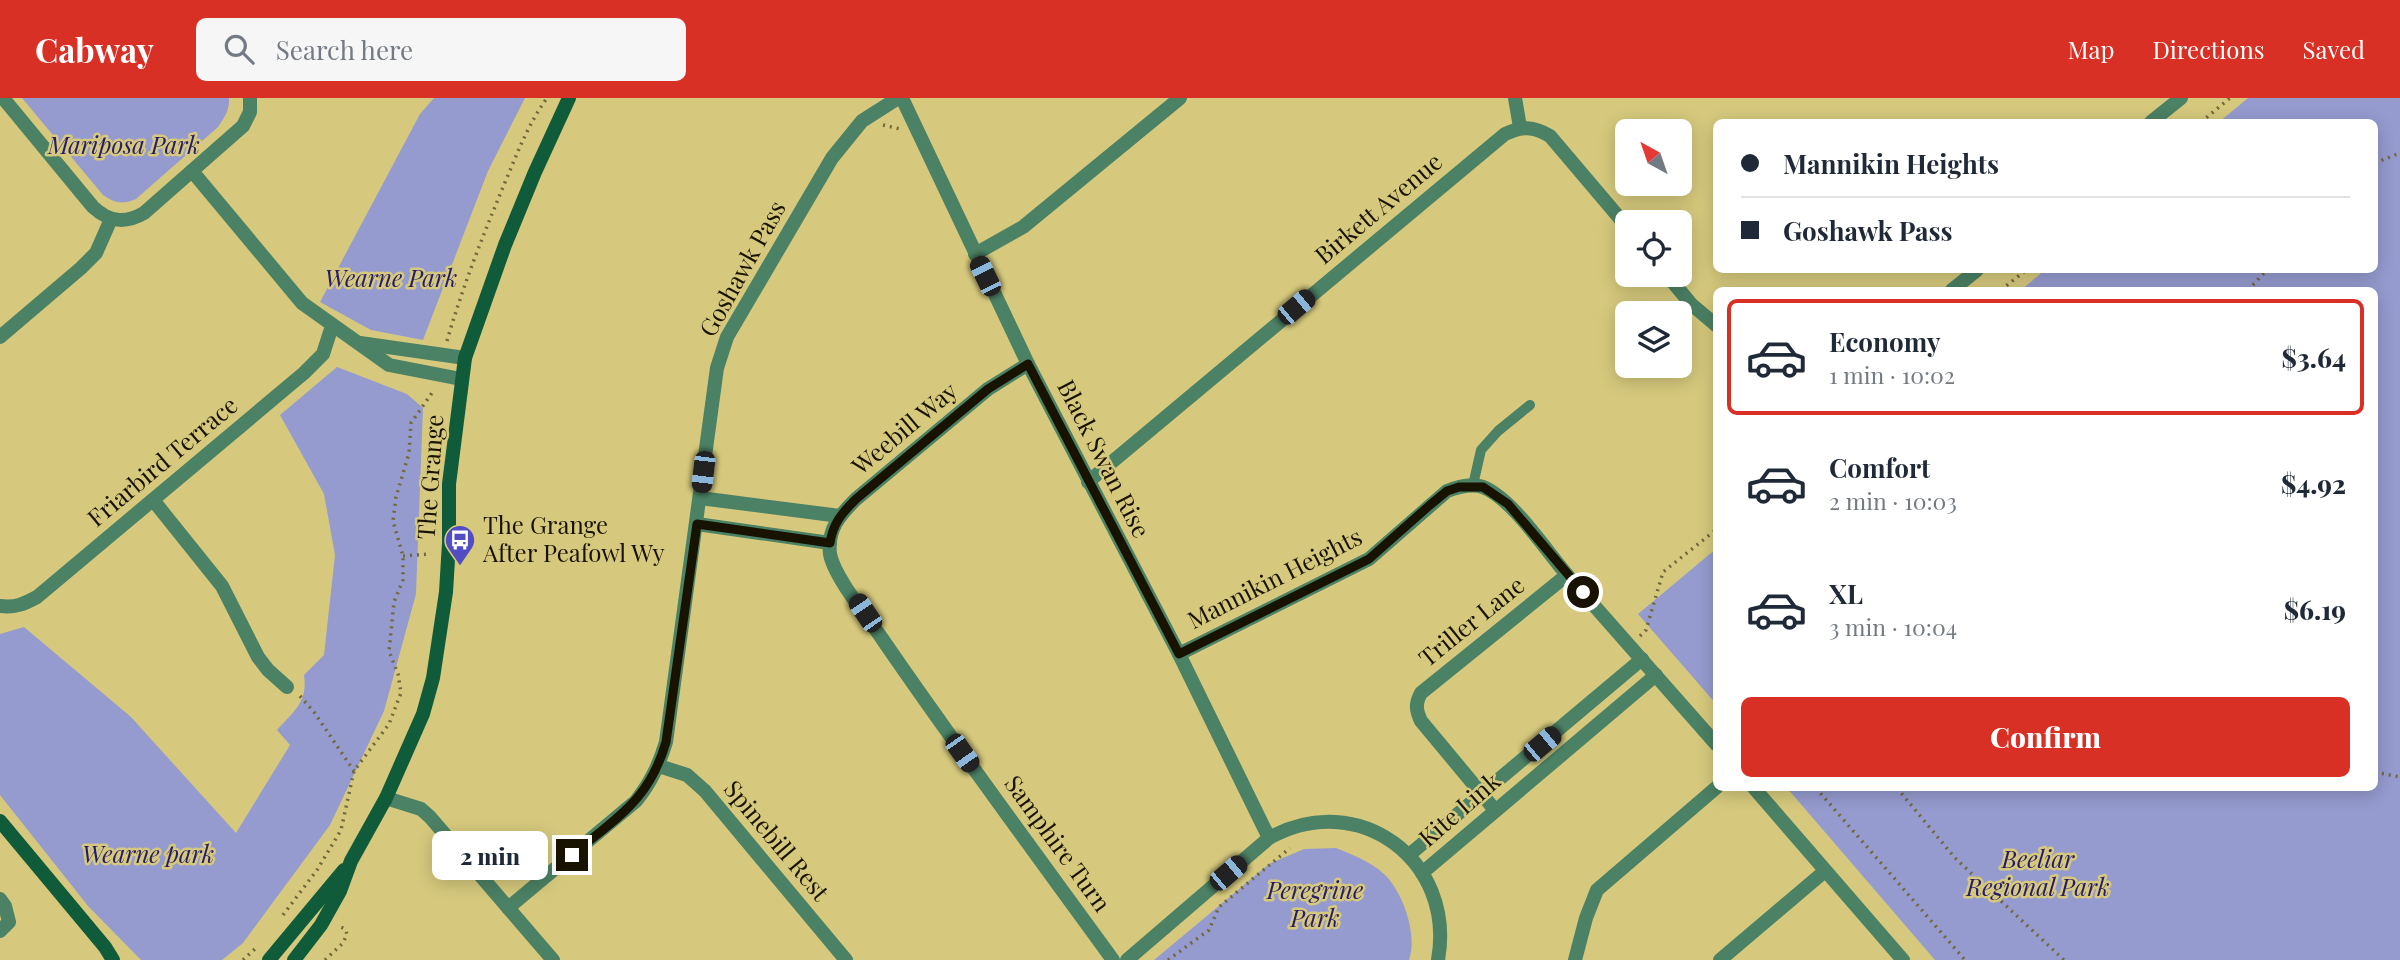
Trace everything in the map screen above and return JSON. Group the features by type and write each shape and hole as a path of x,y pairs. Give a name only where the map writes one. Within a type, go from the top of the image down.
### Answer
{"street":[{"path":"3,98 93,207 111,219 123,221 144,213 243,126 250,112 250,98 260,98"},
{"name":"The Grange","path":"294,960 321,925 340,891 351,861 386,798 423,715 433,678 446,592 449,484 465,358 505,245 569,98"},
{"name":"Black Swan Rise","path":"900,98 1028,364 1179,654 1269,838"},
{"name":"Goshawk Pass","path":"509,908 636,801 659,766 666,742 716,368 727,337 832,158 862,121 900,98"},
{"path":"975,254 1023,228 1180,98"},
{"path":"1515,98 1520,127 1537,128 1550,136 1615,213"},
{"path":"2155,119 2181,98"},
{"name":"Birkett Avenue","path":"1088,482 1505,134 1520,127"},
{"path":"192,171 302,303 389,365 461,379"},
{"path":"0,337 96,253 111,219"},
{"path":"1956,287 1972,273"},
{"path":"1677,287 1691,304 1713,323"},
{"name":"Friarbird Terrace","path":"0,606 11,608 37,597 304,373 323,354 332,326"},
{"path":"359,343 465,358"},
{"name":"Weebill Way","path":"839,516 988,389 1028,364"},
{"path":"1473,485 1483,487 1508,504 1713,740"},
{"name":"Mannikin Heights","path":"1179,654 1369,559 1447,491 1473,485"},
{"path":"697,524 830,543 832,530 839,516 700,498"},
{"path":"153,500 222,586 258,657 268,670 288,687"},
{"name":"Samphire Turn","path":"830,543 831,556 846,585 976,772 1113,960"},
{"name":"Triller Lane","path":"1494,810 1421,721 1416,711 1417,701 1421,693 1567,575"},
{"name":"Kite Link","path":"1409,855 1642,659"},
{"name":"Kite Link","path":"1422,873 1656,675"},
{"name":"Spinebill Rest","path":"659,766 687,775 705,791 846,960"},
{"path":"1575,960 1597,890 1713,791"},
{"path":"1757,791 1903,960"},
{"path":"386,798 412,806 430,817 553,960"},
{"path":"0,821 109,953 122,960"},
{"path":"1127,960 1269,838 1286,828 1307,823 1344,822 1380,832 1409,855 1422,873 1432,890 1438,914 1441,936 1438,960"},
{"name":"The Grange","path":"269,960 351,861"},
{"path":"1720,960 1825,871"},
{"path":"0,899 5,906 4,927"}],"lane":[{"path":"1473,485 1481,450 1498,430 1531,405"}],"path":[{"path":"446,342 460,295 489,219 520,146 547,98"},
{"path":"2205,119 2230,98"},
{"path":"2378,162 2400,153"},
{"path":"2005,287 2022,273"},
{"path":"2251,287 2264,273"},
{"path":"277,922 317,870 341,830 354,771 389,724 401,693 390,651 394,602 403,580 403,556 393,521 396,496 409,453 411,423 435,388"},
{"path":"1631,645 1646,630 1663,572 1713,532"},
{"path":"403,556 431,554"},
{"path":"288,687 314,712 354,771"},
{"path":"2378,773 2400,777"},
{"path":"1819,791 1965,960"},
{"path":"1899,791 1955,858 2064,960"},
{"path":"1168,960 1209,930 1219,907 1295,844"},
{"path":"325,960 343,943 347,934 345,929 336,923"},
{"path":"243,960 261,943"}],"green space":[{"name":"Mariposa Park","path":"22,98 229,98 229,102 218,127 136,199 123,202 103,195"},
{"name":"Wearne Park","path":"434,98 525,98 488,171 423,340 371,330 320,302 420,114"},
{"name":"Beeliar Regional Park","path":"2248,98 2400,98 2400,960 1935,960 1790,791 2378,791 2378,287 2025,287 2041,273 2378,273 2378,119 2223,119"},
{"name":"Wearne park","path":"337,367 407,394 423,408 416,594 384,711 330,825 243,943 222,960 141,960 88,906 0,795 0,634 24,627 131,717 236,833 290,745 277,730 302,699 304,675 324,655 335,555 324,494 280,415"},
{"path":"1713,551 1713,700 1638,614"},
{"name":"Peregrine Park","path":"1336,848 1373,865 1391,882 1403,903 1410,927 1412,939 1409,960 1154,960 1269,864 1304,849"}],"place":[{"name":"The Grange After Peafowl Wy","path":"460,567"}],"route":[{"path":"572,855 636,801 659,766 666,742 697,524 830,543 832,530 839,516 856,499 988,389 1028,364 1179,654 1369,559 1447,491 1459,487 1483,487 1508,504 1583,592"}]}
